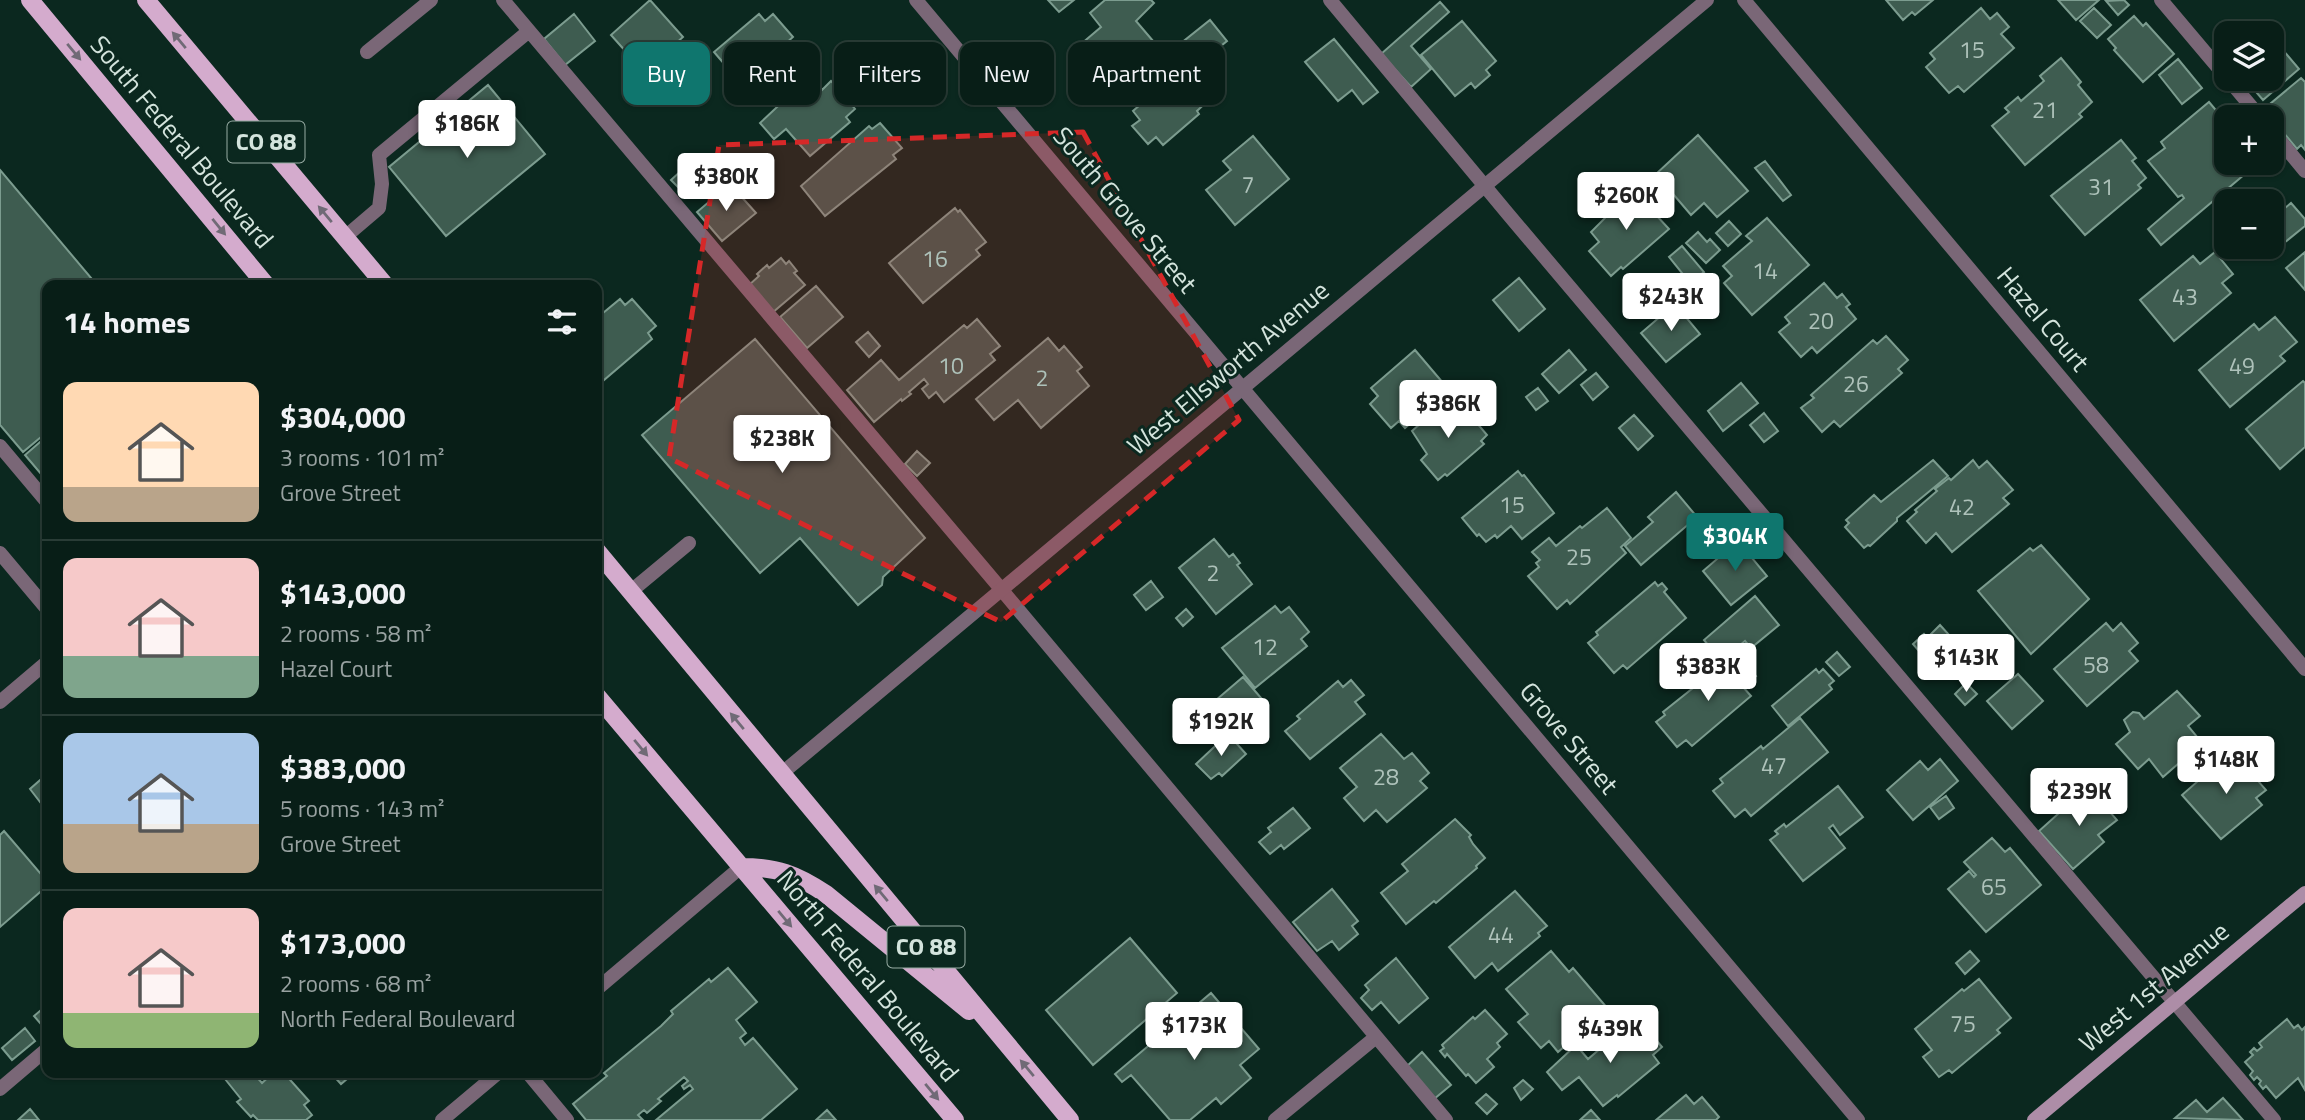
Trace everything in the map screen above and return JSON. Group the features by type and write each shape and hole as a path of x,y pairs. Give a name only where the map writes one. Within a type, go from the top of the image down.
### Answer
{"main road":[{"name":"South Federal Boulevard","path":"30,0 262,280"},
{"name":"CO 88","path":"146,0 381,280"},
{"name":"CO 88","path":"602,557 1070,1120"},
{"path":"602,702 741,867 780,870 802,878 826,894 1001,1037"},
{"name":"North Federal Boulevard","path":"741,867 955,1120"}],"street":[{"path":"367,52 431,0"},
{"path":"503,0 1002,589 1446,1120"},
{"name":"South Grove Street","path":"916,0 1243,388"},
{"path":"1330,0 1484,186 2274,1120"},
{"name":"West Ellsworth Avenue","path":"781,774 1707,0"},
{"name":"Hazel Court","path":"1744,0 2305,669"},
{"path":"2161,0 2214,63"},
{"path":"345,237 379,208 383,184 379,155 529,31"},
{"path":"2238,91 2250,105"},
{"path":"2284,146 2305,171"},
{"name":"Grove Street","path":"1243,388 1858,1120"},
{"path":"0,446 42,496"},
{"path":"629,592 689,543"},
{"path":"0,553 42,603"},
{"path":"0,702 42,666"},
{"path":"602,985 741,867"},
{"name":"West 1st Avenue","path":"2034,1120 2305,892"},
{"path":"1275,1120 1376,1037"},
{"path":"0,1089 42,1053"},
{"path":"442,1120 492,1078"},
{"path":"532,1078 567,1120"}],"highlighted area":[{"path":"1083,132 1239,420 1001,622 669,458 719,145"}],"building":[{"path":"650,0 683,37 677,42 623,42 623,48 611,35"},
{"path":"1048,0 1074,0 1059,12"},
{"path":"1105,0 1151,0 1154,3 1136,21 1154,42 1083,42 1101,27 1090,13"},
{"path":"1886,0 1933,0 1915,15 1912,12 1903,20"},
{"path":"2058,0 2099,0 2076,20"},
{"path":"2124,0 2129,5 2118,15 2106,1"},
{"path":"1440,2 1449,12 1411,46 1431,69 1411,87 1381,54"},
{"path":"1981,8 1990,19 1997,13 2009,27 2001,34 2014,48 1964,92 1958,86 1949,93 1926,67 1935,59 1930,53"},
{"path":"2094,8 2111,25 2097,38 2080,21"},
{"path":"574,14 595,41 565,65 544,39"},
{"path":"759,14 765,21 773,14 793,37 787,42 726,42"},
{"path":"2134,16 2143,26 2146,23 2174,54 2143,82 2114,50 2116,48 2108,39"},
{"path":"1210,20 1227,41 1225,43 1182,42"},
{"path":"1462,21 1496,61 1486,70 1490,75 1475,88 1471,83 1455,96 1421,55"},
{"path":"1334,39 1378,92 1363,104 1352,90 1338,101 1305,62"},
{"path":"724,44 724,64 714,52"},
{"path":"2284,51 2299,69 2284,82"},
{"path":"2061,58 2081,82 2078,85 2092,102 2079,114 2082,117 2025,165 1992,126 2009,112 2005,108 2018,97 2021,101 2044,81 2040,76"},
{"path":"2178,59 2202,88 2182,104 2159,75"},
{"path":"2301,78 2305,82 2305,150 2301,145 2297,149 2284,133 2284,105 2269,105"},
{"path":"831,81 834,84 834,105 852,105 855,109 846,117 850,122 810,156 786,129 774,139 760,123 779,105 820,105 820,88 822,90"},
{"path":"488,85 545,154 446,236 389,167"},
{"path":"2255,91 2273,91 2263,100"},
{"path":"2209,102 2214,108 2214,175 2244,175 2227,189 2214,189 2214,200 2161,245 2148,229 2184,198 2182,195 2178,197 2148,161 2165,148 2161,142"},
{"path":"1140,105 1203,105 1197,111 1199,114 1163,145 1156,137 1148,144 1132,126 1140,120 1133,111"},
{"path":"880,123 902,148 893,155 896,159 825,216 801,186 869,126 872,129"},
{"path":"1698,135 1748,191 1717,217 1704,203 1691,215 1656,174"},
{"path":"1253,136 1289,179 1235,225 1206,190 1231,170 1223,161"},
{"path":"2121,140 2136,158 2132,161 2146,178 2138,185 2141,188 2085,235 2051,196"},
{"path":"1765,161 1791,195 1783,201 1755,168"},
{"path":"0,170 93,280 42,280 42,436 23,452 0,425"},
{"path":"681,171 691,181 681,190 671,180"},
{"path":"730,184 756,213 722,241 697,212"},
{"path":"1630,187 1669,229 1623,269 1621,267 1611,276 1589,251 1599,242 1591,232 1618,205 1614,200"},
{"path":"2291,203 2305,219 2305,226 2284,243 2284,209"},
{"path":"955,208 958,212 960,210 986,242 976,250 980,255 923,303 889,263"},
{"path":"1767,218 1809,265 1752,315 1724,283 1732,276 1723,266 1752,241 1746,236"},
{"path":"1729,221 1741,234 1728,246 1716,233"},
{"path":"1698,232 1707,242 1710,239 1720,250 1706,263 1686,243"},
{"path":"1682,246 1704,272 1690,283 1669,257"},
{"path":"2305,252 2305,290 2286,268"},
{"path":"2214,253 2214,259 2221,259 2233,274 2222,283 2231,293 2174,341 2140,300 2193,256 2200,264"},
{"path":"781,258 786,264 789,261 797,271 794,273 805,285 772,313 749,285 767,265 769,268"},
{"path":"1519,278 1545,309 1519,331 1493,300"},
{"path":"1824,283 1837,298 1842,294 1850,304 1846,307 1856,319 1817,353 1812,347 1801,357 1779,332 1790,323 1785,317"},
{"path":"816,286 843,317 807,348 780,317"},
{"path":"620,299 625,305 632,299 656,326 648,333 652,339 602,382 602,314"},
{"path":"1675,304 1700,334 1666,362 1641,333"},
{"path":"2275,317 2297,342 2280,356 2285,361 2230,407 2199,370 2254,324 2259,330"},
{"path":"977,319 1000,346 990,354 995,360 944,402 936,392 929,398 922,389 928,384 924,379 909,392 911,394 874,422 847,390 881,360 899,380 964,325 967,328"},
{"path":"868,332 880,346 869,357 856,342"},
{"path":"1886,336 1908,360 1898,369 1902,373 1840,427 1834,421 1822,432 1801,408 1814,398 1811,395 1873,340 1877,344"},
{"path":"1048,338 1059,351 1064,346 1082,367 1077,371 1089,386 1041,428 1018,400 994,420 976,399"},
{"path":"755,339 925,538 883,577 882,585 858,605 800,538 760,573 642,435"},
{"path":"1415,350 1449,390 1405,428 1399,421 1391,428 1370,404 1378,396 1371,388"},
{"path":"1569,350 1586,370 1559,393 1542,374"},
{"path":"1596,373 1608,387 1593,400 1581,385"},
{"path":"2303,381 2305,447 2280,469 2246,429"},
{"path":"1741,383 1758,403 1723,431 1708,411"},
{"path":"1538,388 1548,401 1536,410 1526,397"},
{"path":"1445,402 1459,415 1465,409 1487,435 1481,441 1484,444 1447,476 1445,474 1438,480 1421,460 1427,454 1412,431"},
{"path":"1764,413 1778,431 1764,442 1750,425"},
{"path":"1634,415 1653,436 1638,450 1619,428"},
{"path":"42,440 42,475 25,455"},
{"path":"917,451 930,463 917,476 905,464"},
{"path":"1933,460 1948,476 1897,518 1870,546 1864,548 1845,527 1849,523 1846,520 1874,495 1881,502"},
{"path":"1973,460 1979,468 1987,461 2013,490 2003,498 2009,504 1952,552 1936,533 1926,543 1907,521 1917,512 1915,510 1937,491 1935,489 1949,478 1951,480"},
{"path":"1518,471 1554,513 1522,539 1511,526 1497,538 1495,535 1486,542 1479,534 1477,536 1462,518"},
{"path":"1676,492 1697,517 1641,565 1625,546 1653,522 1648,517"},
{"path":"1607,508 1631,538 1621,547 1626,553 1570,604 1567,600 1557,609 1528,576 1539,567 1536,563 1540,560 1532,552 1549,538 1556,546"},
{"path":"1214,539 1229,557 1233,554 1240,563 1237,565 1252,584 1216,614 1179,568"},
{"path":"1738,541 1767,576 1731,605 1703,571"},
{"path":"2041,545 2089,599 2031,654 1978,591 2030,548 2033,551"},
{"path":"1151,581 1163,597 1146,610 1134,595"},
{"path":"1655,582 1658,586 1662,583 1667,589 1664,592 1686,618 1627,669 1623,665 1614,673 1588,643 1598,635 1596,632"},
{"path":"1755,596 1779,625 1751,648 1745,641 1721,661 1704,640"},
{"path":"1275,606 1281,613 1289,607 1309,632 1301,639 1307,646 1255,688 1222,648"},
{"path":"1186,609 1193,617 1183,626 1176,618"},
{"path":"2106,623 2113,631 2121,623 2138,643 2129,651 2138,661 2087,706 2054,669"},
{"path":"1940,625 1950,636 1940,647 1929,636"},
{"path":"1924,634 1931,641 1919,651 1913,644"},
{"path":"1837,652 1850,667 1839,676 1826,662"},
{"path":"1737,653 1756,676 1743,687 1751,696 1692,746 1686,740 1677,747 1656,722 1665,715 1663,712"},
{"path":"1816,669 1819,673 1823,669 1834,681 1829,685 1832,689 1788,726 1772,706"},
{"path":"2018,674 2043,701 2012,729 1987,701"},
{"path":"1243,677 1261,698 1234,721 1216,700"},
{"path":"1351,680 1364,695 1355,702 1365,714 1310,759 1285,731 1300,719 1297,716 1338,681 1343,687"},
{"path":"1966,683 1977,694 1965,705 1955,694"},
{"path":"2177,691 2200,716 2188,726 2202,743 2163,777 2149,759 2138,769 2116,744 2130,732 2124,720 2133,712 2139,713 2144,719"},
{"path":"1800,718 1828,752 1751,816 1745,809 1735,817 1713,791 1723,783 1720,779 1761,746 1763,749"},
{"path":"1228,734 1246,754 1222,776 1219,773 1211,779 1196,764"},
{"path":"1381,734 1404,759 1412,753 1429,773 1420,781 1427,788 1387,822 1376,810 1364,821 1344,798 1357,787 1340,768"},
{"path":"2238,758 2266,790 2256,798 2262,805 2221,839 2182,795 2222,760 2228,766"},
{"path":"1940,759 1958,781 1913,820 1887,790 1920,761 1928,770"},
{"path":"42,778 42,805 30,789"},
{"path":"1838,786 1863,817 1840,835 1833,825 1829,828 1845,848 1803,881 1770,840 1778,834 1775,831 1784,824 1786,827"},
{"path":"2088,787 2117,820 2098,835 2104,842 2073,869 2039,831"},
{"path":"1946,796 1954,808 1939,819 1930,807"},
{"path":"1293,808 1310,828 1284,849 1281,845 1270,854 1259,842 1271,832 1268,828"},
{"path":"1455,819 1471,835 1469,837 1473,844 1485,858 1436,903 1434,901 1406,924 1381,893 1408,871 1402,864"},
{"path":"4,831 42,875 42,890 0,927 0,835"},
{"path":"1992,838 2005,852 2010,848 2041,885 1986,932 1948,889 1969,871 1974,877 1976,875 1964,862"},
{"path":"1332,889 1358,921 1352,926 1358,934 1339,950 1332,941 1317,951 1293,922"},
{"path":"1515,891 1547,926 1538,933 1540,936 1498,971 1492,963 1475,978 1449,947"},
{"path":"1130,938 1177,993 1093,1065 1046,1010"},
{"path":"1551,951 1569,972 1573,968 1608,1009 1558,1052 1549,1041 1541,1048 1518,1022 1528,1014 1506,989"},
{"path":"1970,951 1979,961 1965,974 1956,963"},
{"path":"1396,958 1428,998 1399,1023 1381,1002 1372,1010 1361,998 1369,990 1365,985"},
{"path":"728,968 757,1002 736,1020 746,1033 740,1038 745,1045 753,1038 797,1089 761,1120 656,1120 693,1089 690,1085 684,1089 682,1086 688,1081 684,1077 658,1099 661,1101 647,1113 644,1110 638,1115 643,1120 586,1120 573,1104 607,1076 604,1073 661,1026 673,1014 671,1011 709,979 711,982"},
{"path":"1979,979 2011,1018 1997,1030 2000,1033 1952,1073 1949,1070 1939,1077 1923,1057 1932,1050 1915,1029 1962,989 1964,991"},
{"path":"1211,993 1259,1049 1240,1065 1251,1078 1221,1104 1216,1098 1190,1120 1170,1120 1131,1075 1122,1082 1115,1074"},
{"path":"42,1009 42,1025 34,1016"},
{"path":"1485,1010 1507,1034 1497,1043 1500,1047 1487,1059 1494,1067 1476,1083 1468,1074 1466,1076 1447,1054 1445,1057 1440,1051 1444,1048 1442,1045 1473,1017 1475,1019"},
{"path":"2287,1019 2294,1028 2298,1025 2302,1030 2305,1027 2305,1090 2298,1078 2276,1098 2266,1086 2263,1089 2257,1077 2254,1080 2250,1075 2253,1071 2245,1062 2253,1055 2250,1052 2254,1048 2257,1051 2262,1047 2259,1043"},
{"path":"1627,1026 1636,1036 1646,1028 1662,1047 1653,1055 1659,1063 1603,1106 1579,1077 1562,1090 1547,1072 1576,1045 1588,1059"},
{"path":"25,1028 35,1041 12,1060 2,1048"},
{"path":"1422,1052 1451,1085 1434,1099 1406,1067"},
{"path":"258,1078 262,1083 268,1078 288,1078 309,1101 304,1105 312,1115 306,1120 258,1120 253,1115 251,1117 237,1102 241,1099 225,1079"},
{"path":"336,1078 348,1078 341,1084"},
{"path":"1523,1080 1533,1089 1521,1100 1514,1088"},
{"path":"1486,1094 1497,1104 1487,1114 1476,1103"},
{"path":"1686,1095 1694,1104 1702,1097 1719,1117 1716,1120 1656,1120"},
{"path":"2223,1098 2243,1120 2175,1118 2196,1100 2207,1112"},
{"path":"30,1109 39,1120 18,1120"},
{"path":"827,1110 836,1120 816,1120"},
{"path":"1591,1110 1600,1120 1580,1120"}]}
